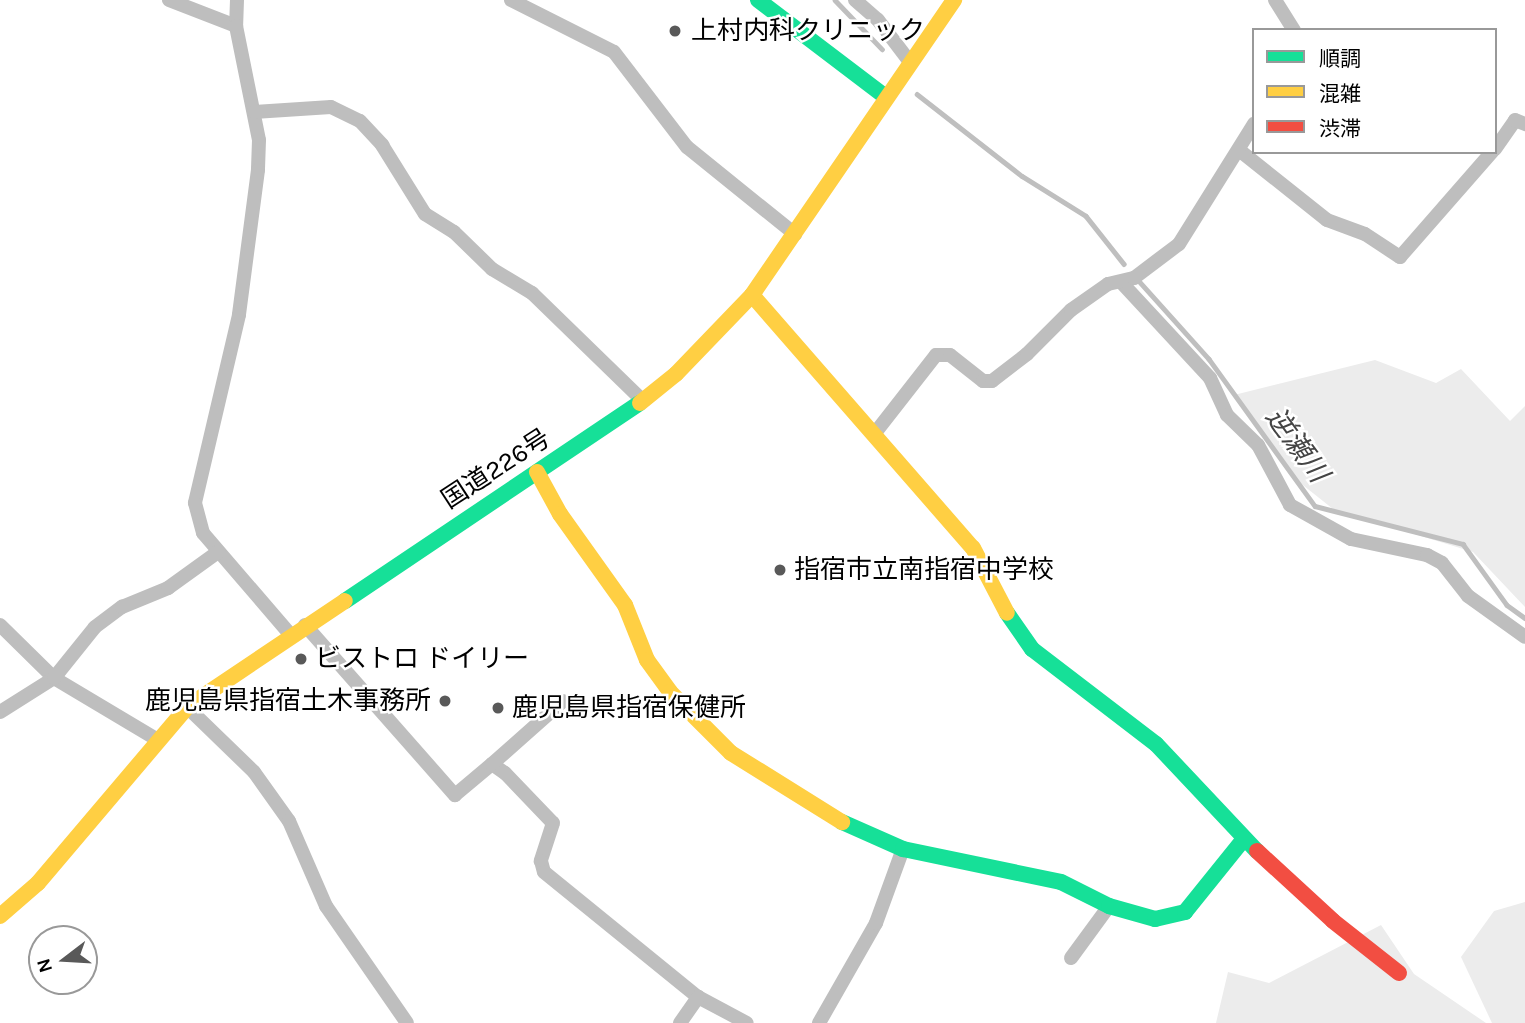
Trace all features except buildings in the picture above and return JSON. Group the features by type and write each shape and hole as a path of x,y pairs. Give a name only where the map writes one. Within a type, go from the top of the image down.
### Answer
{"main road":[{"path":"758,0 886,97"},
{"name":"国道226号","path":"0,916 38,883 187,707 290,634 643,401 752,295 954,0"},
{"path":"752,295 973,548 1017,632 1032,649 1156,744 1244,839 1333,921 1399,973"},
{"path":"537,472 560,513 625,605 649,665 688,713 731,753 789,793 903,849 1050,879 1109,906 1155,919 1185,912 1244,839"}],"street":[{"path":"169,0 236,26"},
{"path":"237,0 236,26 254,112 258,170 239,315 196,490 198,523 218,552 290,634"},
{"path":"511,0 614,52 687,147 794,234"},
{"path":"855,0 878,20 910,62"},
{"path":"1275,0 1293,28"},
{"path":"254,112 331,107 360,121 382,145 425,214 454,232 492,269 532,293 643,401"},
{"path":"1497,147 1515,120 1525,124"},
{"path":"875,433 936,355 950,355 983,381 992,380 1027,354 1071,310 1108,284 1134,278 1179,244 1252,127"},
{"path":"1239,149 1327,220 1365,234 1400,257 1491,154"},
{"path":"1121,282 1210,378 1227,415 1258,445 1290,505 1351,538 1427,555 1442,563 1468,596 1525,637"},
{"path":"0,712 54,678 101,623 128,604 168,588 218,552"},
{"path":"0,625 54,678 158,740"},
{"path":"305,625 455,795 564,701"},
{"path":"187,707 254,772 289,821 326,906 407,1023"},
{"path":"492,764 537,802 553,823 541,861 544,872 698,997 747,1023"},
{"path":"819,1023 876,923 903,849"},
{"path":"1071,958 1109,906"},
{"path":"680,1023 698,997"}],"shaded area":[{"path":"1375,360 1436,383 1461,369 1510,421 1525,406 1525,607 1473,552 1333,509 1289,474 1234,395"},
{"path":"1525,902 1525,1023 1492,1023 1461,957 1494,911"},
{"path":"1381,925 1414,974 1486,1023 1216,1023 1228,972 1269,983"}],"waterway":[{"name":"逆瀬川","path":"835,0 882,49"},
{"name":"逆瀬川","path":"917,94 1022,176 1086,216 1124,264"},
{"name":"逆瀬川","path":"1139,281 1209,359 1315,506 1463,544 1507,605 1525,618"}],"traffic: fast":[{"path":"758,0 886,97"},
{"path":"345,601 640,403"},
{"path":"1007,613 1032,649 1156,744 1257,851"},
{"path":"842,822 903,849 1061,882 1109,906 1155,919 1185,912 1244,839"}],"traffic: slow":[{"path":"640,403 676,374 752,295 954,0"},
{"path":"752,295 973,548 1007,613"},
{"path":"537,472 560,514 625,605 647,660 670,692 731,753 842,822"},
{"path":"0,916 38,883 187,707 345,601"}],"traffic: jam":[{"path":"1257,851 1333,921 1399,973"}],"place":[{"name":"上村内科クリニック","path":"675,31"},
{"name":"指宿市立南指宿中学校","path":"780,570"},
{"name":"ビストロ ドイリー","path":"301,659"},
{"name":"鹿児島県指宿土木事務所","path":"445,701"},
{"name":"鹿児島県指宿保健所","path":"498,708"}]}
